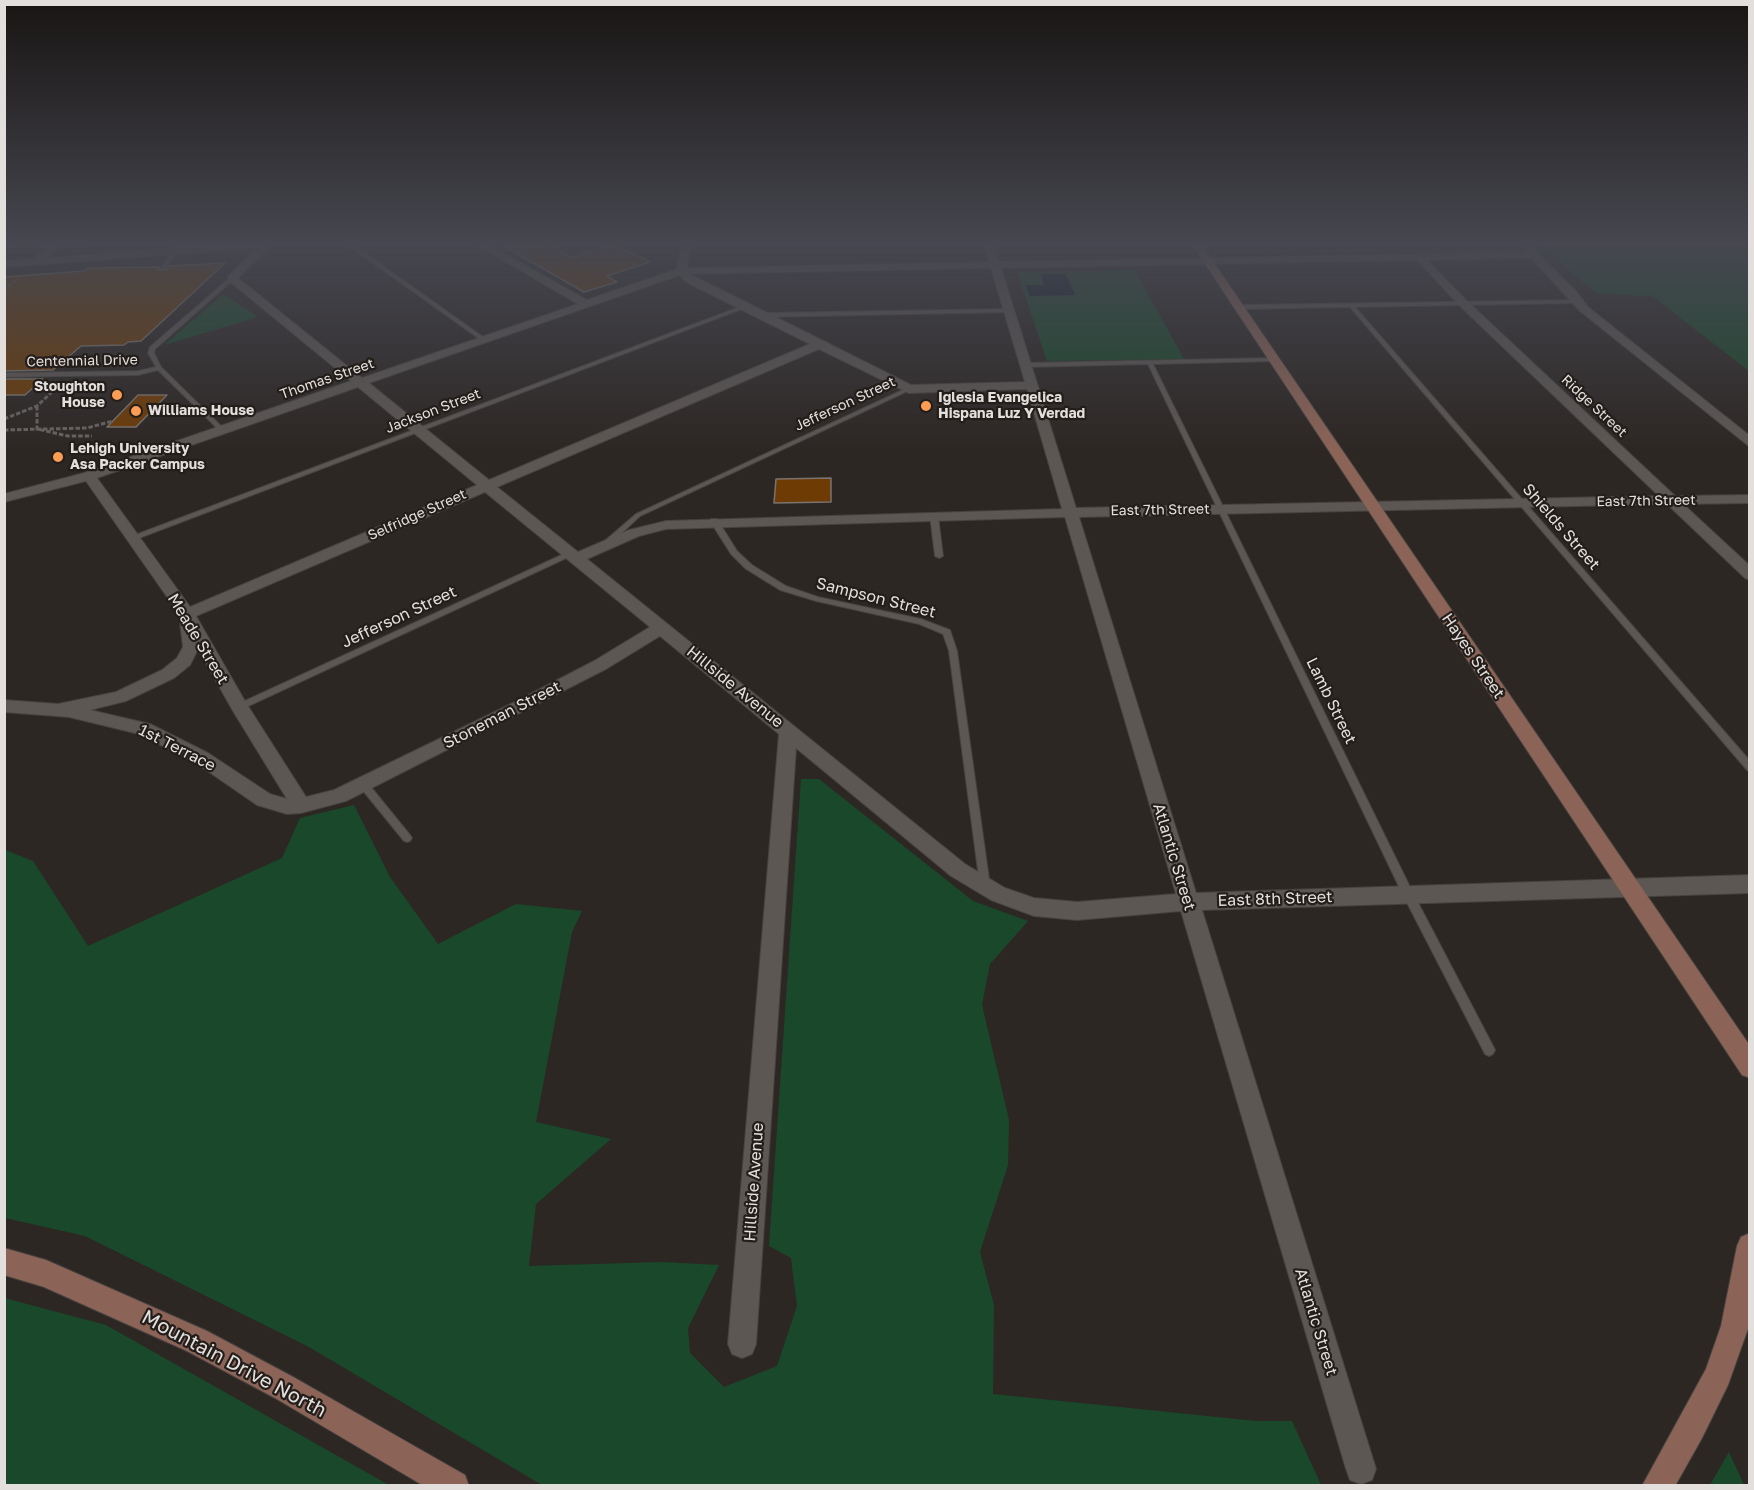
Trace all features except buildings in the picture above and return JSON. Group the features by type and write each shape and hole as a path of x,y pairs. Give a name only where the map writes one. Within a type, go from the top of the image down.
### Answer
{"street":[{"name":"Hillside Avenue","path":"276,314 788,730 742,1344"},
{"name":"Thomas Street","path":"4,498 48,489 89,476 558,314"},
{"path":"759,314 909,389 1031,386"},
{"name":"Atlantic Street","path":"1010,314 1360,1468"},
{"name":"Hayes Street","path":"1243,314 1749,1067"},
{"name":"Ridge Street","path":"1474,314 1749,575"},
{"path":"1592,314 1749,443"},
{"name":"Selfridge Street","path":"187,614 818,345"},
{"name":"Meade Street","path":"89,476 187,614 239,707 301,806"},
{"name":"East 7th Street","path":"574,556 650,528 714,521 1222,508 1749,500"},
{"path":"58,710 120,697 168,674 184,660 191,647 187,614"},
{"name":"Stoneman Street","path":"339,796 531,701 662,627"},
{"name":"1st Terrace","path":"4,706 58,710 96,716 144,729 202,758 264,800 287,807 301,806 339,796"},
{"name":"East 8th Street","path":"788,730 958,870 985,887 1017,902 1054,910 1077,911 1188,902 1749,884"},
{"path":"1657,1485 1692,1428 1718,1375 1735,1326 1747,1271 1749,1246"},
{"name":"Mountain Drive North","path":"4,1261 76,1286 196,1341 285,1388 454,1485"}],"lane":[{"path":"191,314 152,348 152,357 159,368 223,431"},
{"path":"447,314 483,339"},
{"name":"Jackson Street","path":"131,538 727,314"},
{"path":"762,315 853,314"},
{"name":"Shields Street","path":"1358,314 1749,768"},
{"path":"1025,365 1274,360"},
{"name":"Lamb Street","path":"1150,363 1408,894 1489,1050"},
{"name":"Centennial Drive","path":"4,375 138,373 159,368"},
{"name":"Jefferson Street","path":"604,544 638,515 909,389"},
{"path":"934,516 939,556"},
{"name":"Sampson Street","path":"714,521 741,560 760,575 783,588 816,598 921,622 947,632 953,651 985,887"},
{"name":"Jefferson Street","path":"239,707 574,556"},
{"path":"363,784 407,838"}],"path":[{"path":"4,419 37,406 37,429"},
{"path":"4,430 87,428 112,421"},
{"path":"37,429 68,436 92,436"}],"green space":[{"path":"201,314 253,314 258,317 164,345"},
{"path":"1031,314 1159,314 1184,359 1047,361"},
{"path":"1675,314 1749,314 1749,371"},
{"path":"801,779 819,779 973,901 1028,921 990,964 982,1005 1009,1120 1008,1165 980,1252 994,1305 993,1394 1256,1421 1292,1421 1321,1485 542,1485 309,1347 85,1236 5,1218 5,850 33,861 88,946 282,858 300,818 354,805 390,877 438,944 516,904 582,911 572,932 536,1122 611,1139 536,1204 529,1266 662,1262 719,1265 688,1328 690,1353 724,1387 777,1366 797,1306 791,1258 769,1246"},
{"path":"4,1298 106,1325 389,1485 5,1485"},
{"path":"1729,1452 1744,1485 1710,1485"}],"place":[{"name":"Stoughton House","path":"117,395"},
{"name":"Iglesia Evangelica Hispana Luz Y Verdad","path":"926,406"},
{"name":"Williams House","path":"136,411"},
{"name":"Lehigh University Asa Packer Campus","path":"58,457"}]}
